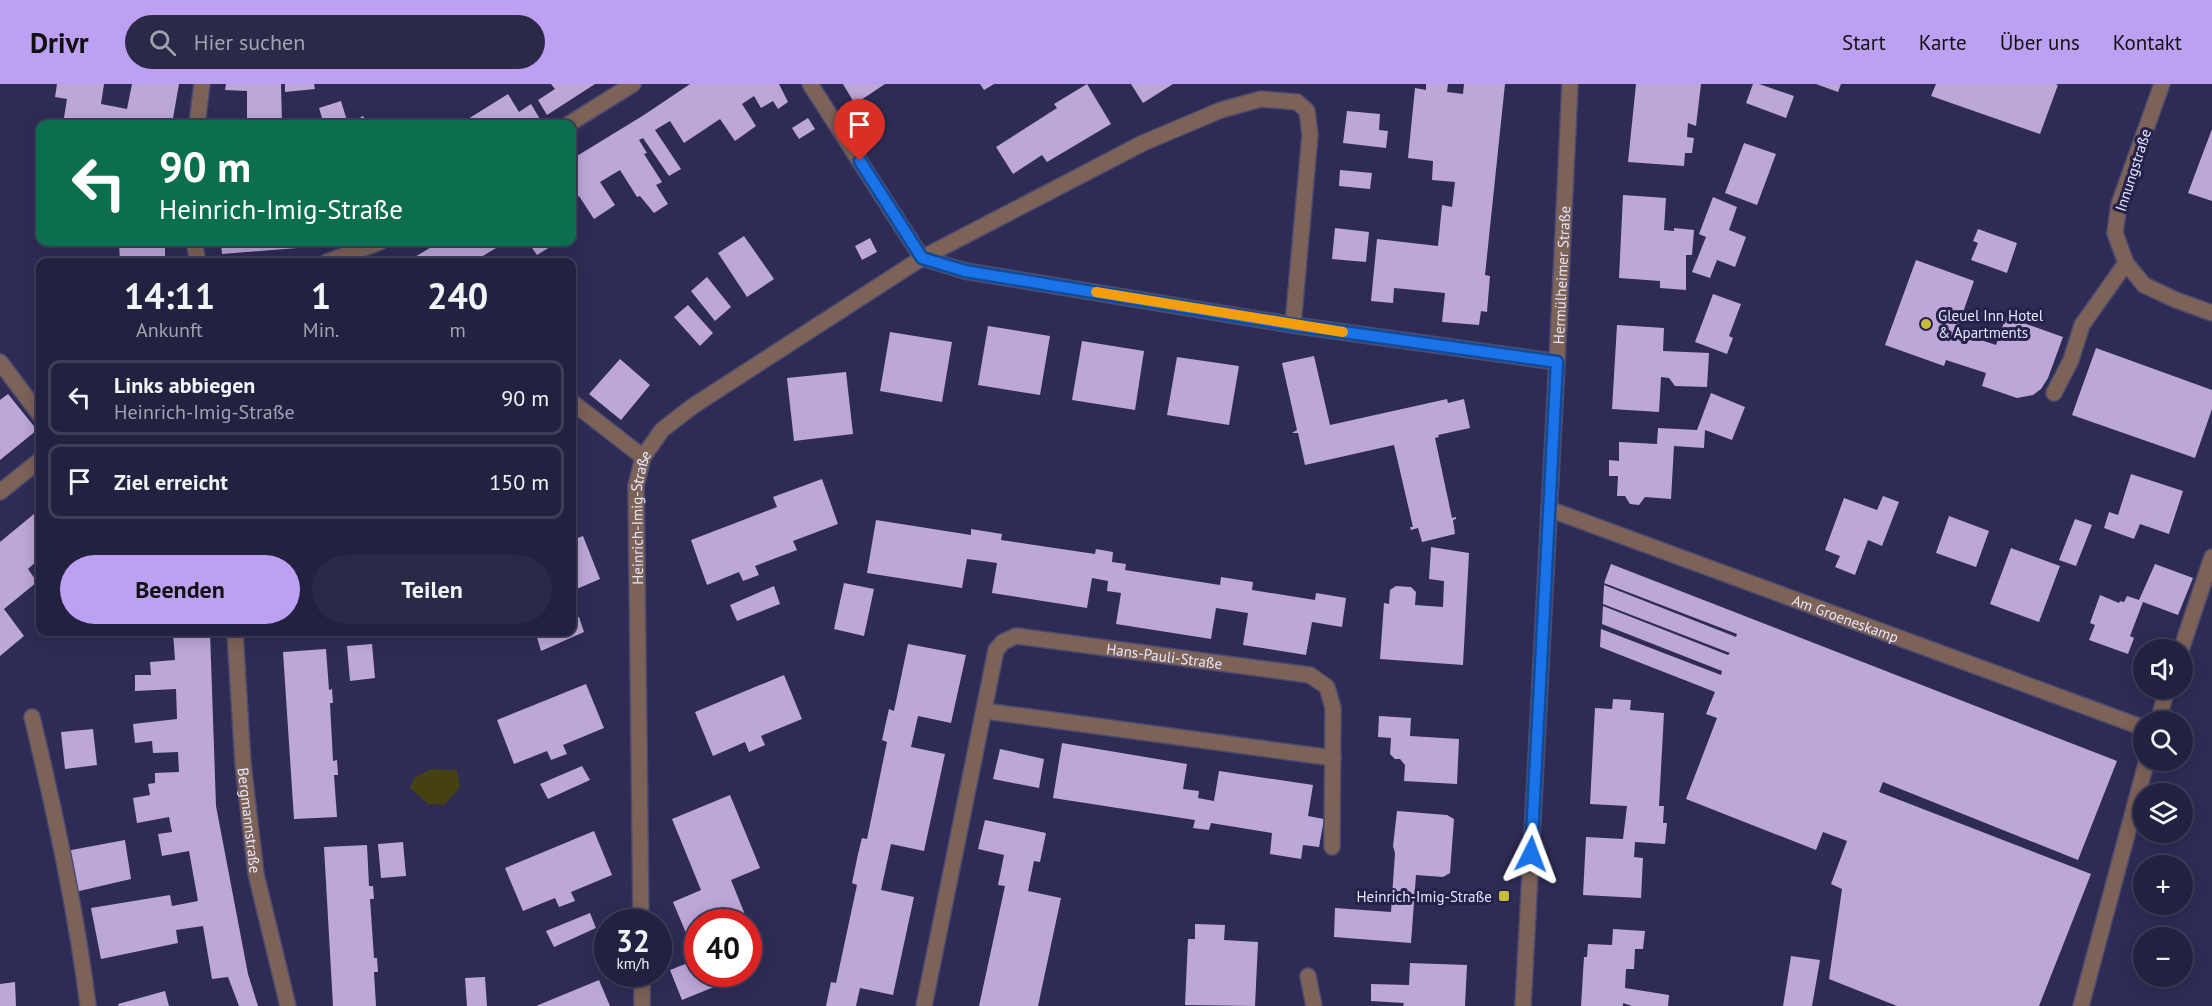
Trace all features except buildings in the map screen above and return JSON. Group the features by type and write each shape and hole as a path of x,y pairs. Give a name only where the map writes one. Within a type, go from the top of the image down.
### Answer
{"street":[{"path":"198,120 202,84"},
{"path":"575,120 633,84"},
{"path":"810,84 922,258 965,271 1293,325 1557,362"},
{"name":"Hermülheimer Straße","path":"1523,1006 1557,362 1569,84"},
{"name":"Innungstraße","path":"2162,84 2119,204 2115,233 2126,263 2144,285 2212,313"},
{"name":"Heinrich-Imig-Straße","path":"641,909 636,486 643,457 662,430 693,406 922,258 1143,143 1221,110 1262,99 1296,102 1307,111 1310,135 1293,325"},
{"path":"338,258 369,246"},
{"path":"2054,393 2071,360 2082,325 2126,263"},
{"path":"0,362 36,410"},
{"path":"576,405 643,457"},
{"path":"0,492 36,463"},
{"name":"Am Groeneskamp","path":"1549,509 2133,724"},
{"path":"2185,639 2212,557"},
{"name":"Bergmannstraße","path":"235,636 243,764 256,874 288,1006"},
{"name":"Hans-Pauli-Straße","path":"924,1006 986,711 996,650 1003,642 1016,636 1310,675 1326,687 1333,708 1332,847"},
{"path":"986,711 1333,758"},
{"path":"32,717 76,926 88,1006"},
{"path":"2081,1006 2144,771"},
{"path":"1308,976 1314,1006"},
{"path":"642,987 642,1006"}],"shaded area":[{"path":"431,769 457,770 460,788 444,805 428,804 410,788 414,778"}],"slow traffic":[{"path":"1096,292 1343,332"}],"place":[{"name":"Gleuel Inn Hotel & Apartments","path":"1926,324"},
{"name":"Heinrich-Imig-Straße","path":"1504,896"}],"route":[{"path":"860,161 922,258 965,271 1293,325 1557,362 1531,854"}]}
